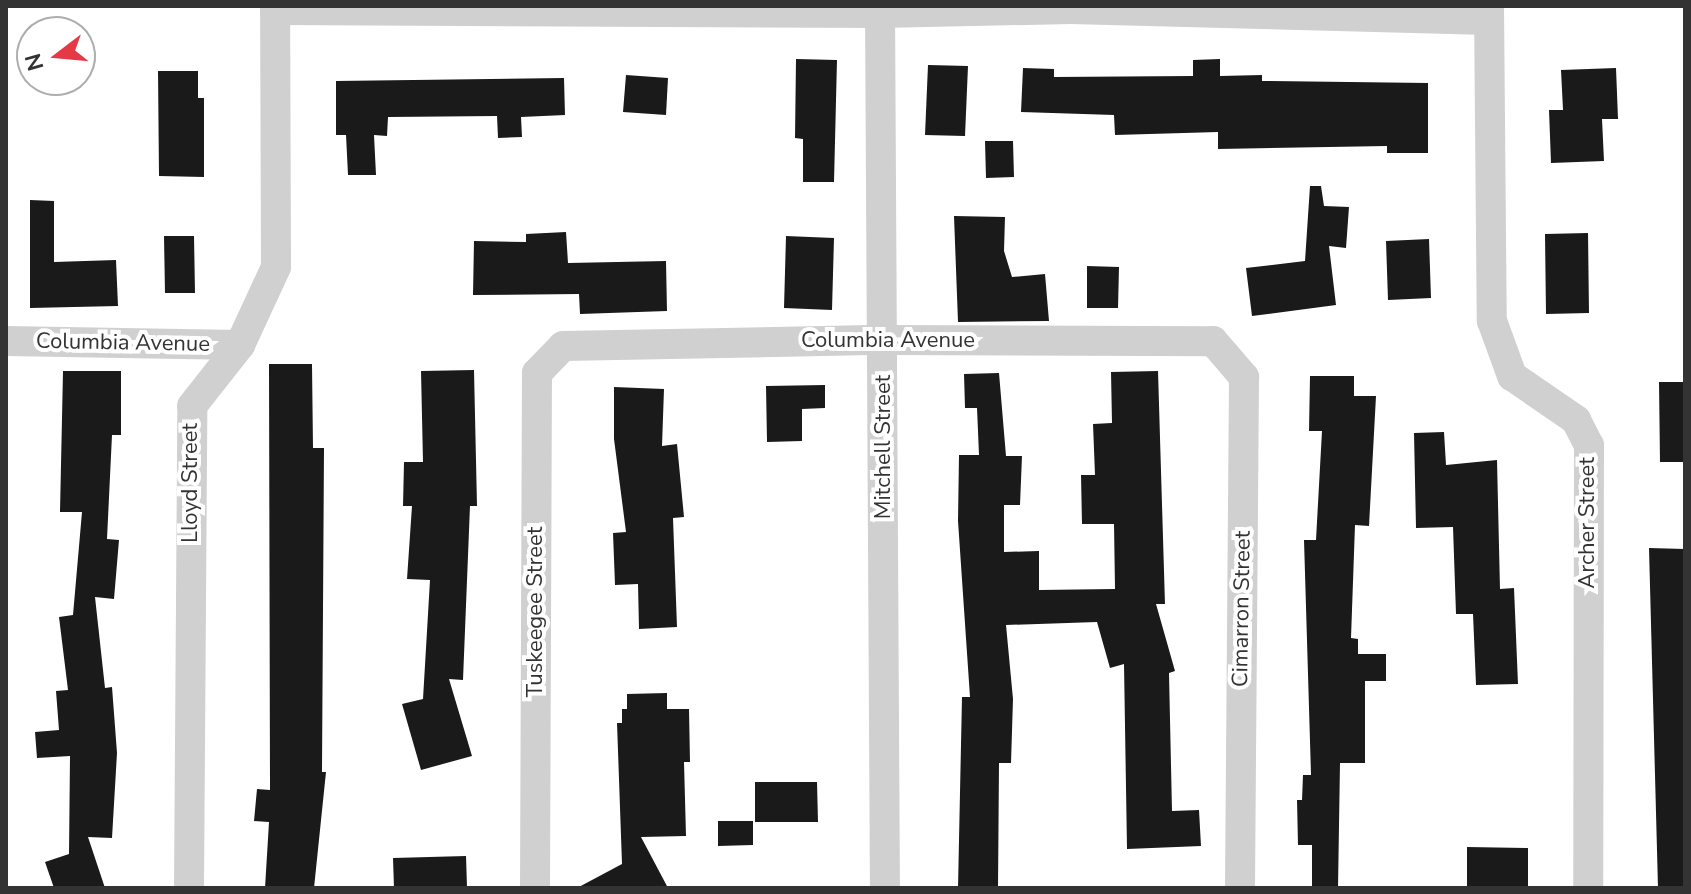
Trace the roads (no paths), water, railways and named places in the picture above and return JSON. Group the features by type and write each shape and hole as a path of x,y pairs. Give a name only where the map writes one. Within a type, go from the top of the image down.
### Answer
{"street":[{"path":"275,8 1489,13"},
{"name":"Lloyd Street","path":"189,888 192,406 240,345 276,267 275,8"},
{"name":"Mitchell Street","path":"880,10 885,888"},
{"name":"Archer Street","path":"1489,13 1492,321 1512,376 1576,420 1589,445 1588,888"},
{"name":"Columbia Avenue","path":"563,346 883,340 1213,341"},
{"name":"Columbia Avenue","path":"6,341 240,345"},
{"name":"Cimarron Street","path":"1213,341 1244,377 1240,888"},
{"name":"Tuskeegee Street","path":"535,888 537,373 563,346"}]}
